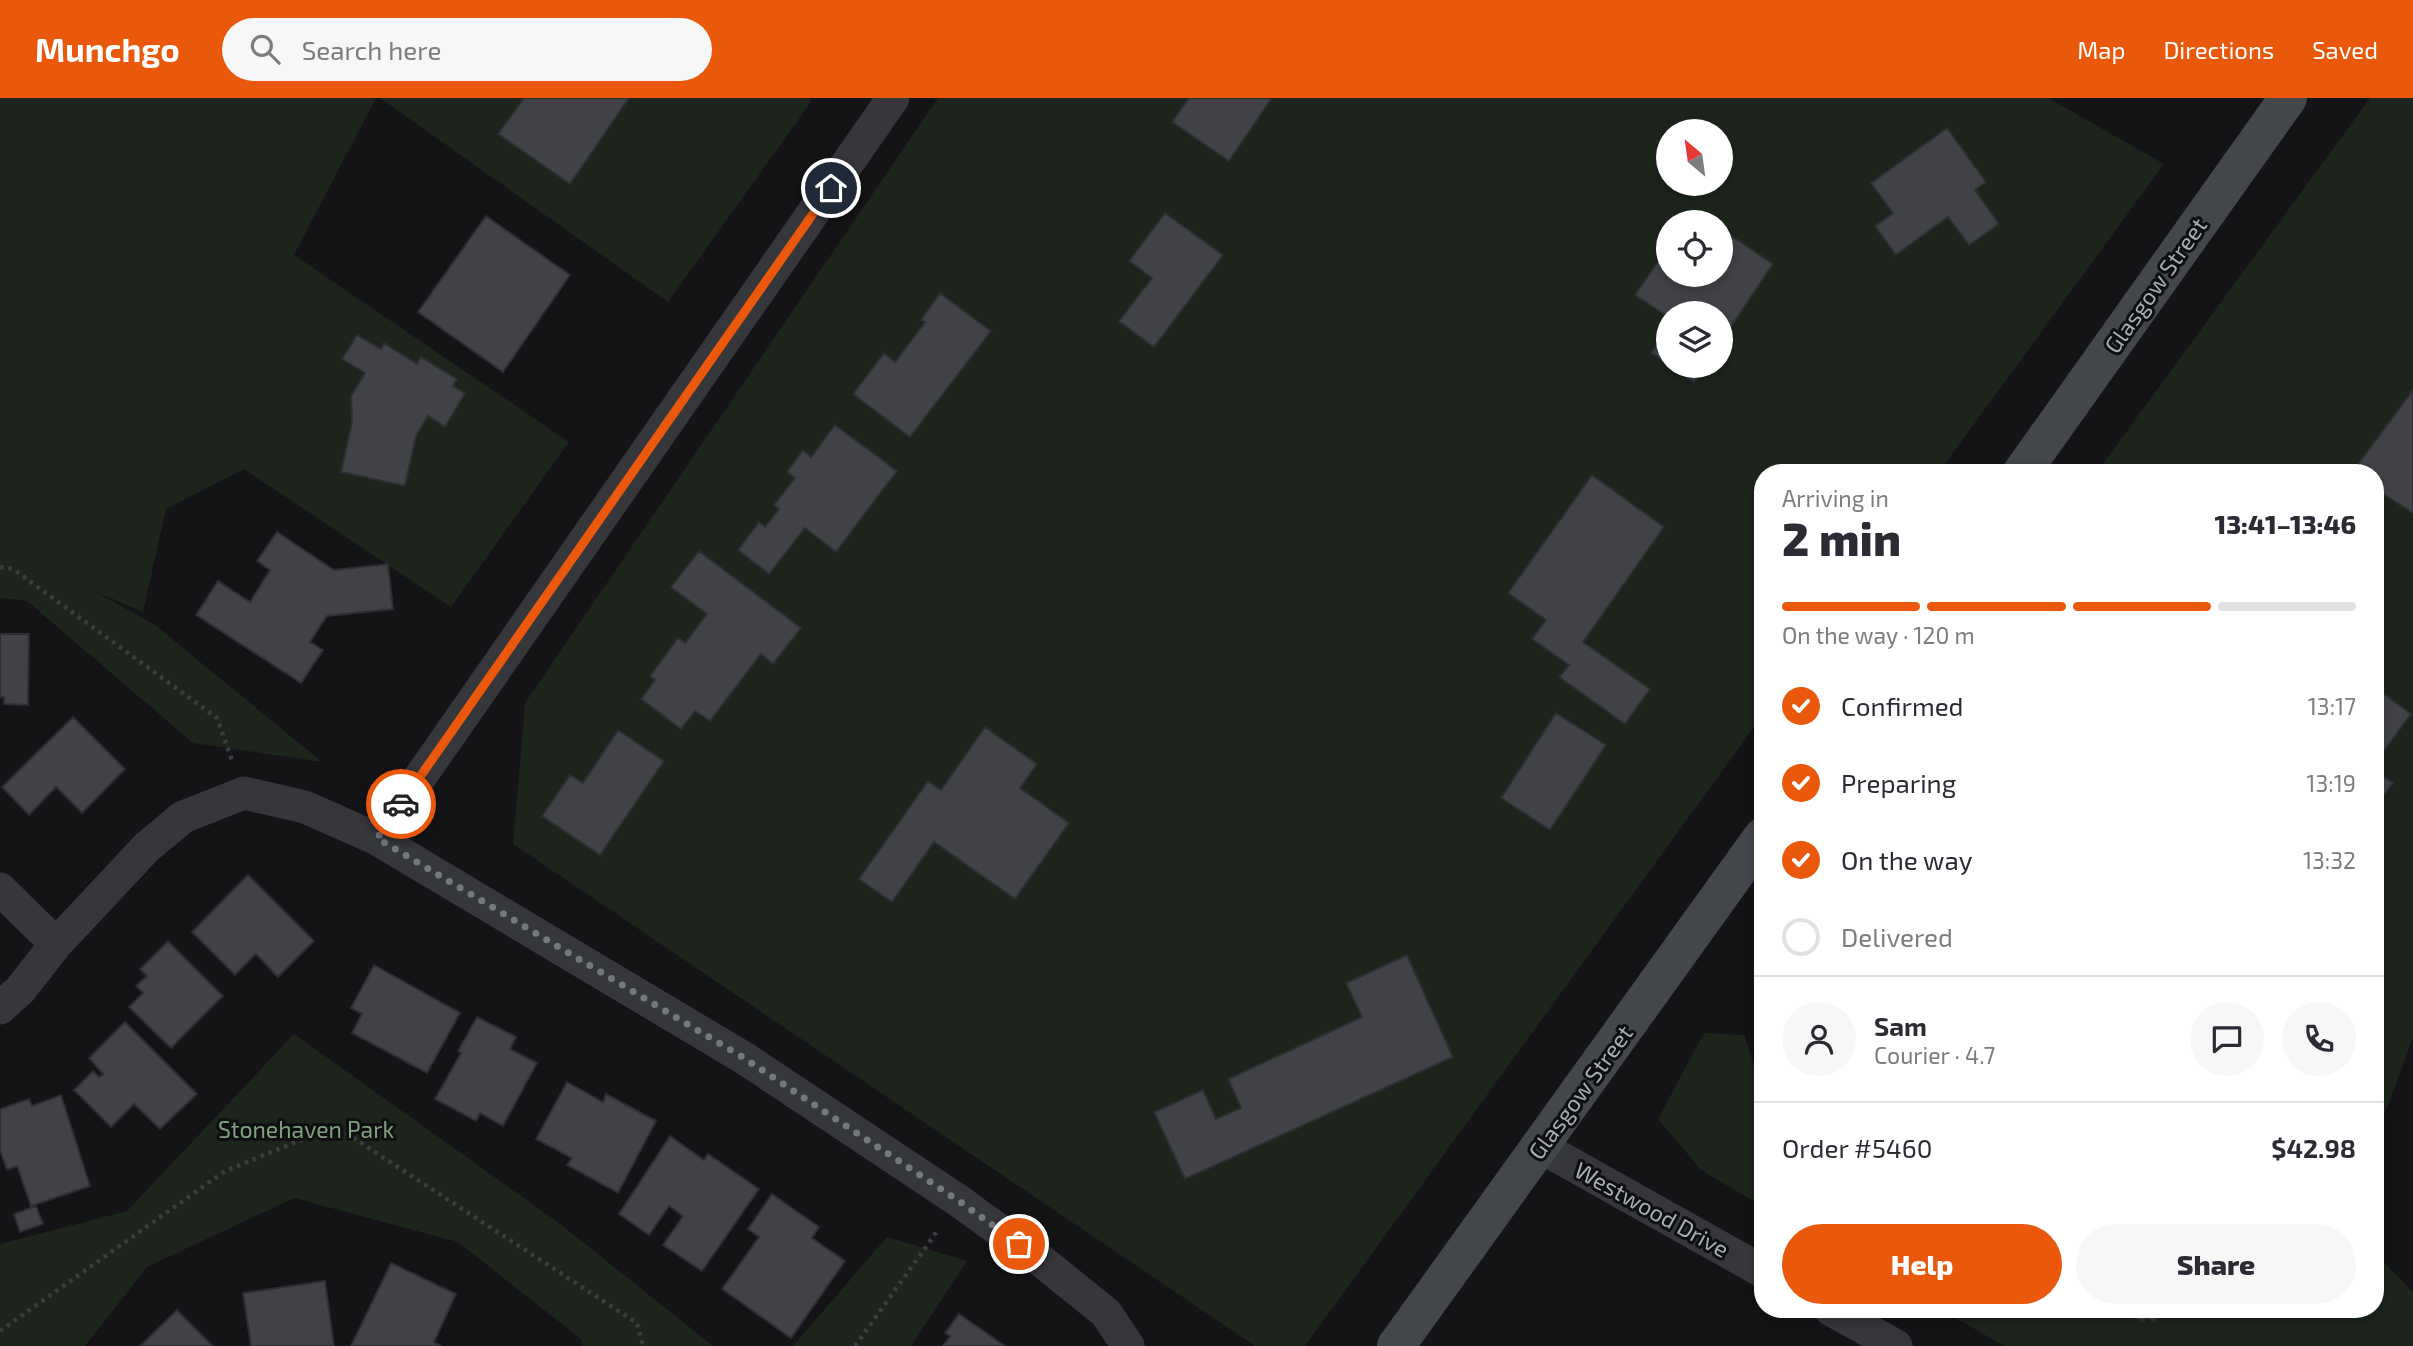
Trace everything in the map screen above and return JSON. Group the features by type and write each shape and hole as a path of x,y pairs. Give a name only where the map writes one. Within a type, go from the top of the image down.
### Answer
{"street":[{"path":"377,838 893,98"},
{"name":"Glasgow Street","path":"2028,464 2288,98"},
{"path":"0,1008 20,990 56,944 147,847 183,817 244,793 305,807 377,838 744,1058 959,1201 1039,1259 1106,1313 1128,1346"},
{"name":"Glasgow Street","path":"1396,1346 1754,848"},
{"path":"0,889 56,944"},
{"name":"Westwood Drive","path":"1541,1147 1754,1267"},
{"path":"1846,1318 1896,1346"}],"path":[{"path":"0,567 13,569 217,718 244,793"},
{"path":"0,1331 225,1171 335,1126 637,1323 643,1346"},
{"path":"855,1346 959,1201"}],"green space":[{"path":"0,98 376,98 294,255 569,442 451,607 244,469 166,509 143,612 94,591 155,625 322,762 193,743 27,601 0,598"},
{"path":"380,98 809,98 811,102 668,302"},
{"path":"938,98 2048,98 2164,164 1945,464 1754,464 1754,727 1305,1346 1255,1346 513,844 525,703"},
{"path":"2370,98 2413,98 2413,1038 2384,1116 2384,464 2103,464"},
{"path":"1704,1033 1744,1035 1754,1066 1754,1201 1701,1170 1658,1119"},
{"name":"Stonehaven Park","path":"294,1034 559,1223 713,1346 583,1346 581,1339 458,1242 294,1198 147,1267 85,1346 0,1346 0,1244 127,1211"},
{"path":"887,1237 967,1261 911,1346 793,1346"},
{"path":"2384,1262 2413,1292 2413,1346 2004,1346 1956,1318 2384,1318"}],"building":[{"path":"524,98 629,98 570,184 498,134"},
{"path":"1189,98 1272,98 1229,161 1172,122"},
{"path":"1947,128 1986,182 1975,190 1999,224 1969,245 1948,217 1896,255 1875,226 1893,213 1871,183"},
{"path":"1165,213 1223,255 1154,347 1119,321 1152,278 1129,261"},
{"path":"486,216 570,275 503,372 418,312"},
{"path":"1733,237 1773,264 1733,324 1733,301 1656,301 1656,309 1635,295 1656,264 1656,287 1733,287"},
{"path":"940,293 991,331 910,437 853,394 884,353 895,362 925,322 921,320"},
{"path":"357,335 381,349 384,343 417,364 421,357 457,379 453,386 465,393 445,427 428,416 416,436 405,486 341,472 352,422 351,396 365,373 342,359"},
{"path":"2413,390 2413,513 2384,495 2384,464 2358,464"},
{"path":"835,425 897,471 836,552 805,528 769,574 738,550 759,522 765,527 779,509 774,505 795,478 787,472 803,450 811,457"},
{"path":"1592,475 1664,527 1583,642 1650,689 1625,724 1559,677 1569,665 1532,639 1546,620 1508,593"},
{"path":"277,532 334,570 388,564 393,609 327,616 310,642 323,650 301,683 196,615 218,581 250,602 270,570 257,561"},
{"path":"699,551 801,628 773,664 761,654 710,721 695,711 681,729 641,699 655,680 650,676 678,638 685,643 707,614 671,587"},
{"path":"0,634 29,634 28,705 4,704 4,697 0,697"},
{"path":"2384,694 2411,714 2384,751"},
{"path":"1556,713 1606,745 1550,830 1501,798"},
{"path":"73,717 125,769 82,813 56,787 29,815 2,787"},
{"path":"985,727 1037,764 1020,788 1069,823 1015,899 934,842 892,902 859,879 928,781 941,790"},
{"path":"618,730 664,761 600,855 542,816 570,775 583,783"},
{"path":"2384,776 2393,783 2384,796"},
{"path":"248,875 314,941 278,977 256,954 235,975 192,932"},
{"path":"168,941 223,996 171,1048 129,1007 143,993 136,986 147,976 140,969"},
{"path":"1407,955 1453,1057 1185,1179 1154,1112 1203,1090 1216,1119 1241,1108 1228,1079 1362,1017 1346,983"},
{"path":"374,965 460,1013 427,1073 352,1033 362,1014 351,1008"},
{"path":"477,1017 516,1037 510,1049 537,1063 503,1126 480,1113 476,1121 435,1099 461,1053 458,1051"},
{"path":"125,1022 197,1094 160,1129 134,1104 111,1127 74,1090 93,1071 99,1077 103,1074 89,1058"},
{"path":"567,1082 603,1102 606,1094 656,1121 618,1193 567,1165 572,1158 536,1139"},
{"path":"61,1095 90,1186 31,1206 17,1166 7,1170 0,1150 0,1109 29,1099 32,1106"},
{"path":"670,1136 704,1160 708,1154 759,1189 702,1271 663,1245 683,1216 669,1206 649,1235 619,1214"},
{"path":"772,1194 819,1227 812,1238 845,1261 791,1338 722,1289 759,1237 748,1229"},
{"path":"36,1206 43,1224 20,1232 14,1214"},
{"path":"391,1263 456,1294 434,1342 441,1346 351,1346"},
{"path":"325,1281 334,1346 251,1346 243,1293"},
{"path":"177,1310 213,1346 140,1346"},
{"path":"959,1314 1005,1346 943,1346 950,1336 945,1333"}],"way so far":[{"path":"401,804 377,838 744,1058 1019,1244"}],"route":[{"path":"401,804 831,188"}]}
